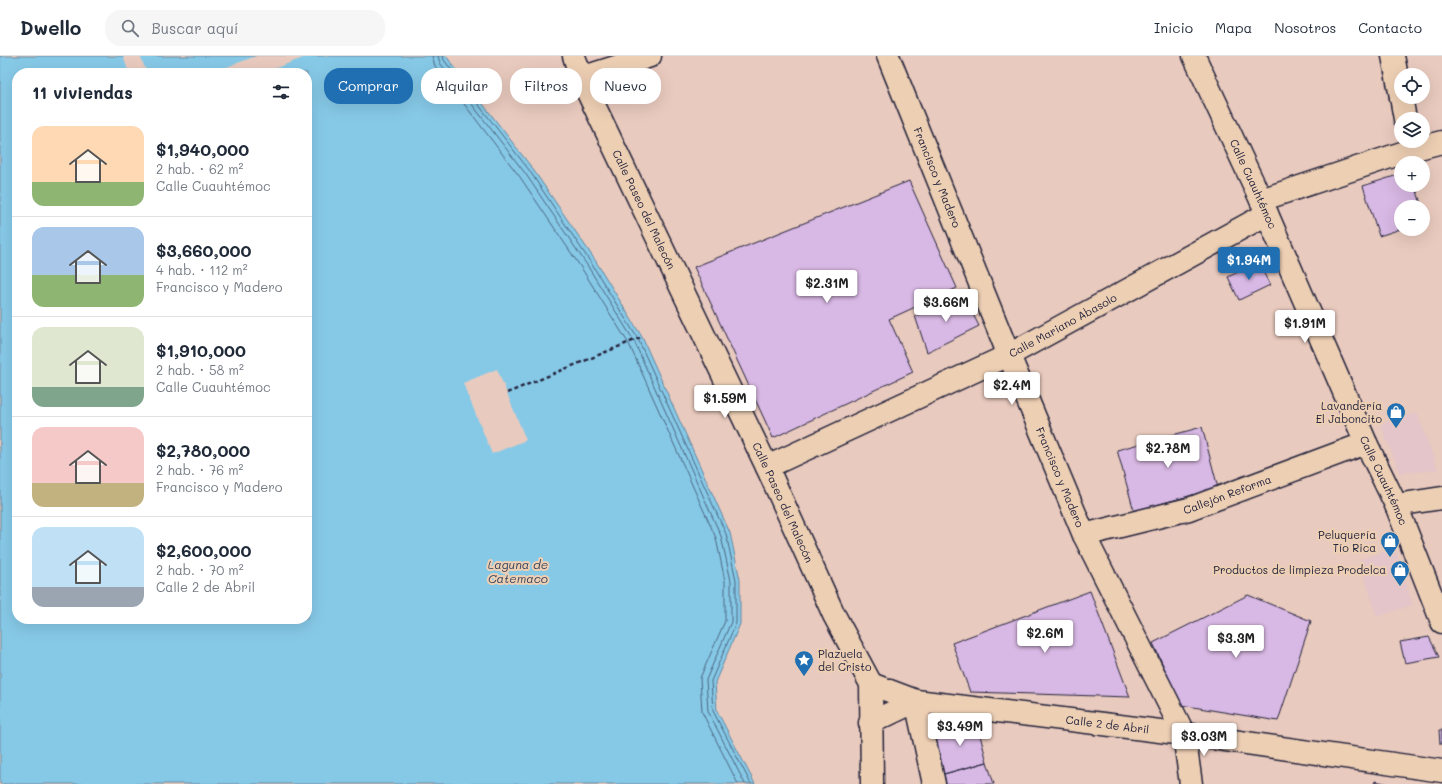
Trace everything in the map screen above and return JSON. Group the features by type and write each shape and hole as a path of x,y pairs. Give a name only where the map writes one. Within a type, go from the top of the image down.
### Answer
{"street":[{"name":"Calle Paseo del Malecón","path":"574,56 578,68"},
{"path":"582,78 650,56"},
{"name":"Francisco y Madero","path":"888,56 1084,535 1184,734 1191,784"},
{"name":"Calle Cuauhtémoc","path":"1194,56 1264,207 1366,443 1396,505 1442,622"},
{"path":"1394,56 1396,68"},
{"name":"Calle Paseo del Malecón","path":"582,80 767,467 834,615 871,684 870,723 872,784"},
{"name":"Calle Mariano Abasolo","path":"1430,143 1442,142"},
{"name":"Calle Mariano Abasolo","path":"767,467 1009,354 1264,207 1403,148"},
{"name":"Callejón Reforma","path":"1084,535 1189,508 1366,443"},
{"path":"1396,505 1442,498"},
{"name":"Calle 2 de Abril","path":"871,684 916,701 1184,734 1442,771"},
{"path":"870,723 916,701 934,784"}],"path":[{"path":"507,393 642,337"}],"shaded area":[{"path":"1417,412 1438,470 1400,473 1380,424"},
{"path":"1395,548 1413,605 1377,617 1359,560"}],"water":[{"name":"Laguna de Catemaco","path":"0,56 446,56 455,68 421,68 421,104 483,104 532,168 595,260 642,337 730,533 740,580 740,624 715,682 717,711 755,784 0,784"}],"pier":[{"path":"123,56 140,56 145,68 127,68"},
{"path":"256,56 308,56 276,68 224,68"},
{"path":"497,369 526,440 492,454 463,383"}],"building":[{"path":"1394,176 1394,192 1417,192 1420,200 1394,200 1394,231 1379,236 1363,186"},
{"path":"909,181 957,288 889,319 913,372 773,438 694,267"},
{"path":"1258,262 1270,285 1239,300 1228,277"},
{"path":"963,295 979,326 927,352 915,316"},
{"path":"1202,427 1218,488 1134,511 1117,450"},
{"path":"1090,591 1130,697 970,692 952,643"},
{"path":"1248,595 1311,621 1278,721 1181,705 1153,643"},
{"path":"1429,637 1439,657 1405,663 1400,642"},
{"path":"976,720 987,762 944,774 932,732"},
{"path":"1439,730 1442,730 1442,744 1440,744"},
{"path":"987,762 994,784 946,784 944,774"},
{"path":"1375,781 1389,784 1374,784"}],"place":[{"name":"Lavandería El Jaboncito","path":"1396,429"},
{"name":"Peluquería Tío Rica","path":"1390,558"},
{"name":"Productos de limpieza Prodelca","path":"1400,587"},
{"name":"Plazuela del Cristo","path":"804,677"}]}
